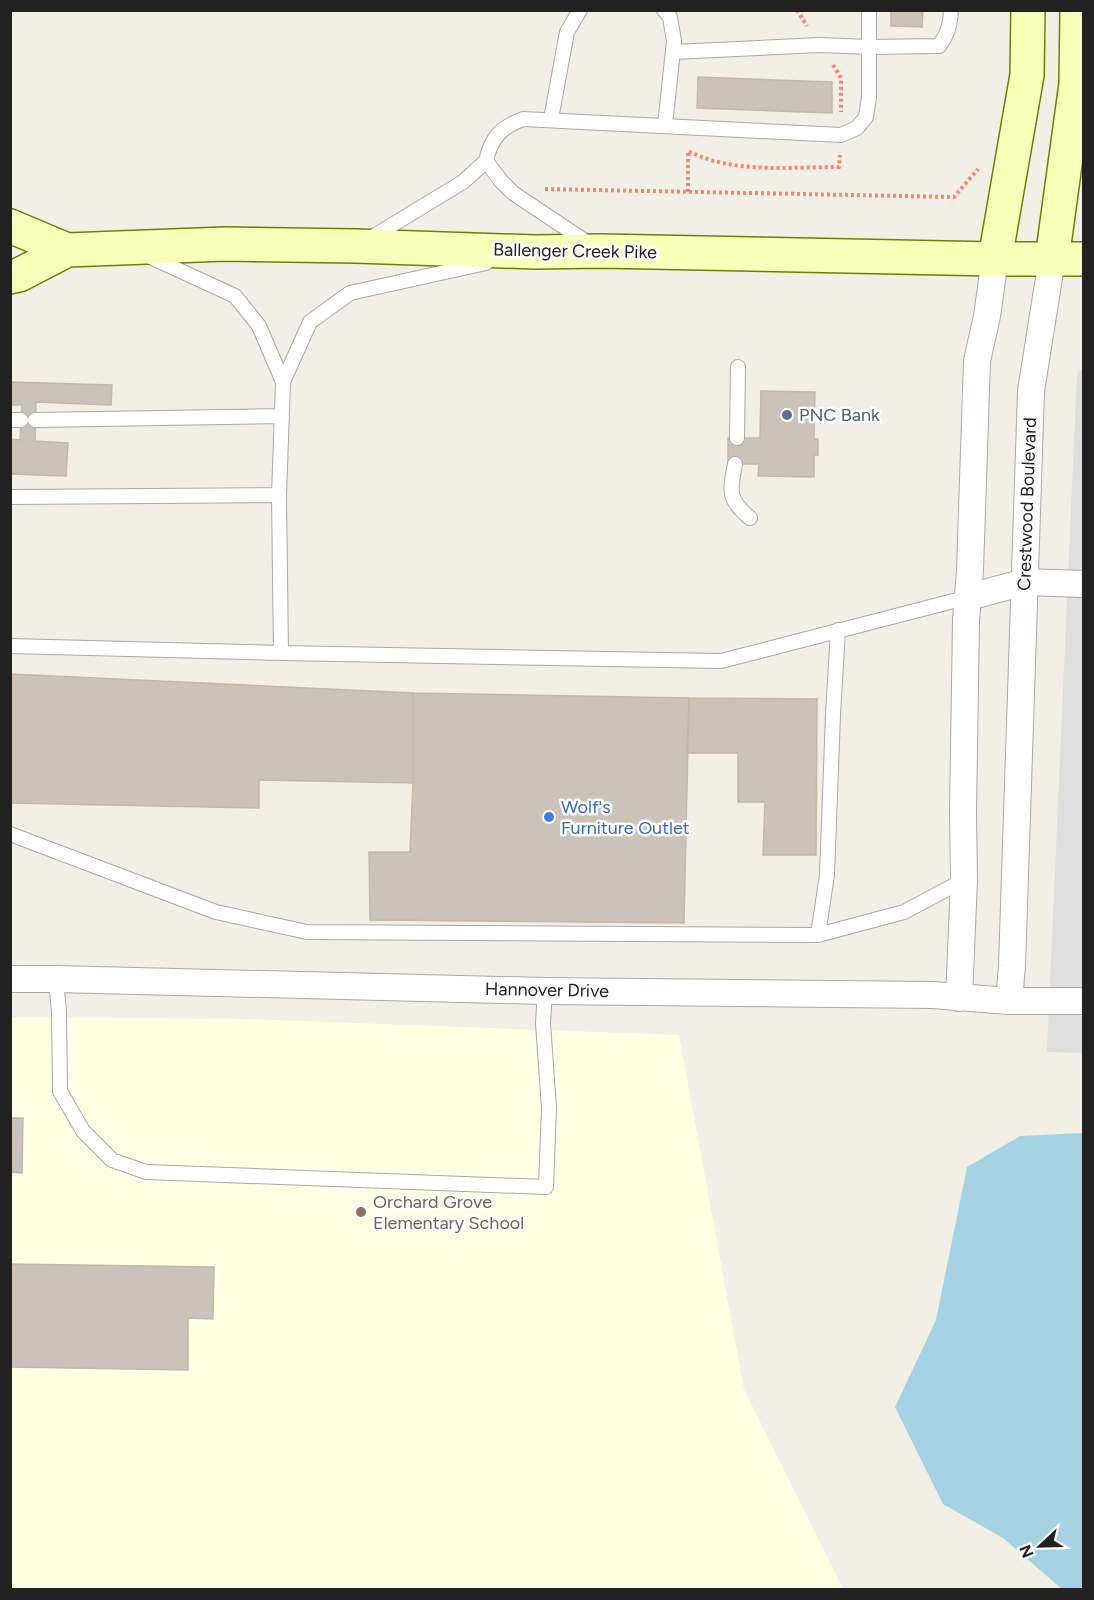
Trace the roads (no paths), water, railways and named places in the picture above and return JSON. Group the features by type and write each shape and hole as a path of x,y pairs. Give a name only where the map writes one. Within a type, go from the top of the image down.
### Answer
{"main road":[{"path":"995,259 1027,75 1028,10"},
{"name":"Crestwood Boulevard","path":"1068,259 1077,10"},
{"name":"Ballenger Creek Pike","path":"10,226 67,250"},
{"name":"Ballenger Creek Pike","path":"10,277 19,275 67,250 225,244 535,252 601,251 1068,259"}],"street":[{"path":"959,998 964,880 966,621 969,597 977,361 987,315 995,259"},
{"name":"Crestwood Boulevard","path":"1009,1000 1031,391 1068,259"},
{"path":"969,597 1025,582 1083,584"},
{"name":"Hannover Drive","path":"10,979 56,978 544,991 933,995 1009,1000 1083,1001"}],"lane":[{"path":"551,119 567,33 580,10"},
{"path":"664,10 670,17 674,41 665,125"},
{"path":"356,246 463,182 486,160 488,151 499,132 523,119 841,135 857,128 866,117 869,97 869,10"},
{"path":"673,52 820,45 939,46 946,37 951,10"},
{"path":"486,160 513,193 601,251"},
{"path":"128,247 235,296 259,326 283,382"},
{"path":"281,653 279,495 283,382 310,322 350,293 535,252"},
{"path":"737,438 738,367"},
{"path":"22,420 282,416"},
{"path":"735,464 731,496 739,509 750,518"},
{"path":"10,497 279,495"},
{"path":"10,646 721,661 969,597"},
{"path":"818,935 827,875 838,630"},
{"path":"10,834 216,912 308,932 818,935 904,912 964,880"},
{"path":"56,978 60,1091 83,1131 112,1160 146,1172 546,1186 549,1108 543,1023 544,991"}],"water":[{"path":"1083,1133 1084,1589 1063,1590 1003,1538 943,1504 895,1407 936,1320 967,1167 1020,1136"}],"place":[{"name":"PNC Bank","path":"787,415"},
{"name":"Wolf's Furniture Outlet","path":"549,817"},
{"name":"Orchard Grove Elementary School","path":"361,1212"}]}
